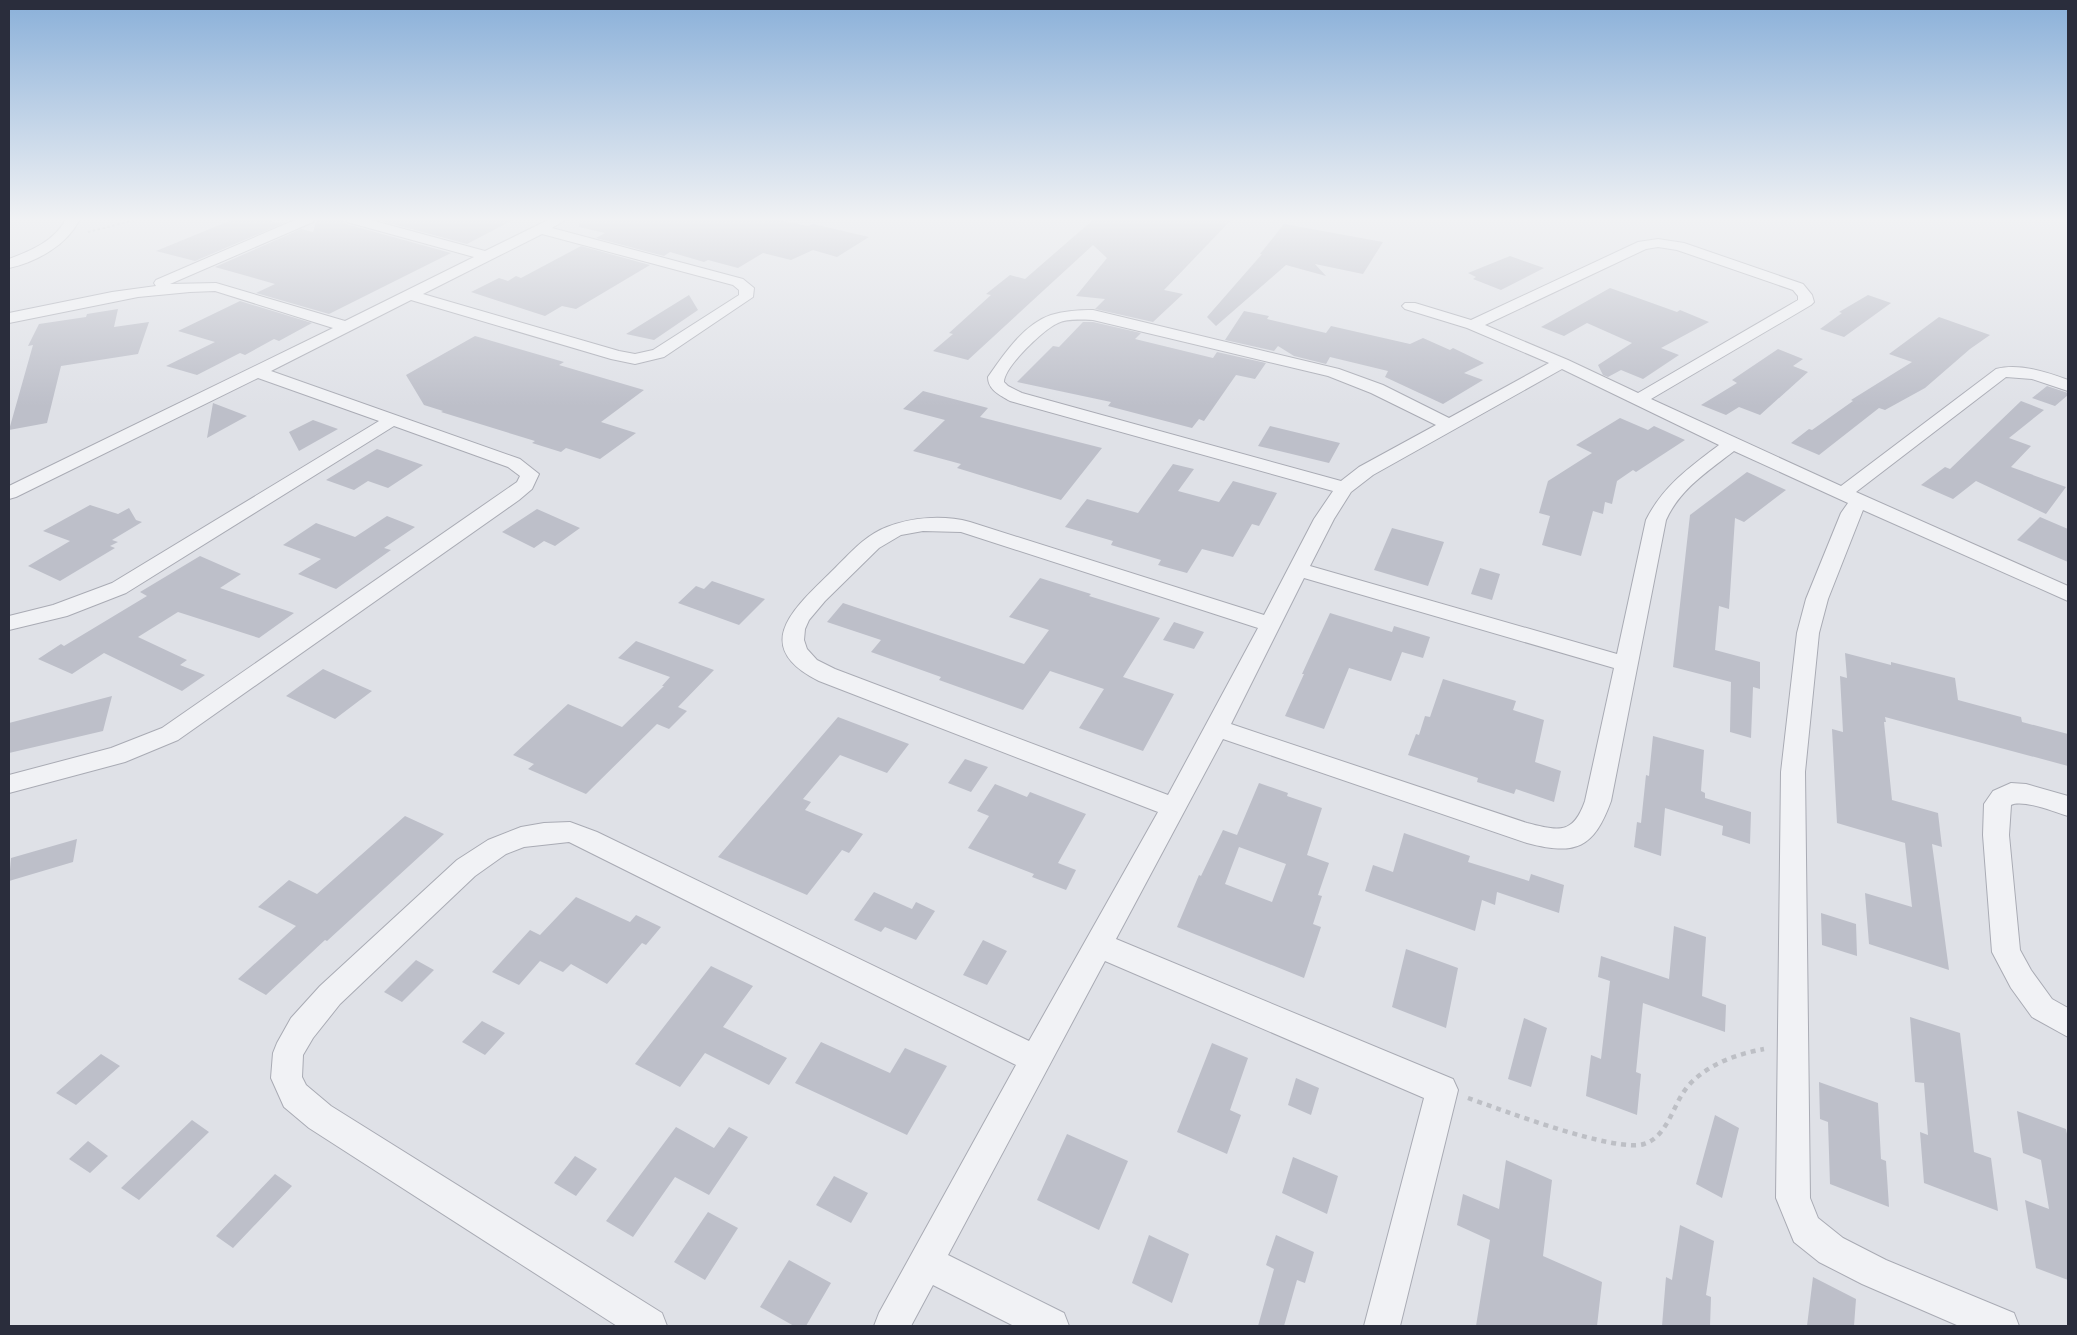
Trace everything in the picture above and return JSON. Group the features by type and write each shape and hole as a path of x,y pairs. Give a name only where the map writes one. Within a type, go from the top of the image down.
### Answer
{"street":[{"path":"137,293 164,281"},
{"path":"9,493 438,281"},
{"path":"411,295 617,356 635,359 658,354 746,297 747,288 735,281"},
{"path":"1472,325 1565,281"},
{"path":"1639,400 1806,302 1805,295 1798,287 1781,281"},
{"path":"9,318 137,293 195,286 216,287 347,326"},
{"path":"1410,306 1472,325 1562,363 1732,444 2068,594"},
{"path":"1344,488 1016,397 1002,390 996,383 996,377 1038,328 1054,319 1073,315 1093,315 1333,372 1377,389 1450,425"},
{"path":"892,1326 1035,1059 1099,946 1217,728 1324,519 1344,488 1366,471 1562,363"},
{"path":"1851,496 2002,372 2017,371 2034,374 2068,386"},
{"path":"9,784 116,756 170,734 512,496 525,485 530,474 514,463 257,372"},
{"path":"9,624 59,611 119,588 394,420"},
{"path":"1217,728 1527,833 1549,839 1569,838 1582,832 1589,824 1598,801 1656,520 1660,509 1677,487 1732,444"},
{"path":"1851,496 1851,513 1817,599 1808,633 1797,718 1793,772 1793,1198 1806,1230 1831,1250 1874,1272 2001,1326"},
{"path":"1174,808 827,675 807,664 795,649 793,634 797,618 858,557 884,536 916,525 941,524 963,526 1270,624"},
{"path":"1299,570 1626,664"},
{"path":"2068,806 2026,794 2011,793 2002,798 1997,804 1996,835 2006,952 2021,979 2042,1008 2068,1023"},
{"path":"649,1326 320,1117 295,1096 286,1078 288,1053 302,1028 330,995 466,868 497,847 521,837 544,832 570,832 588,839 1035,1059"},
{"path":"1099,946 1442,1090 1382,1326"},
{"path":"927,1263 1051,1326"}],"path":[{"path":"1442,1090 1603,1142 1635,1146 1656,1138 1672,1116 1689,1086 1714,1065 1744,1053 1793,1045"}],"building":[{"path":"265,281 394,281 329,314 256,293 275,284"},
{"path":"492,281 623,281 576,309 562,306 545,316 471,292"},
{"path":"1002,281 1054,281 968,360 933,351 953,334 949,333 991,295 986,294"},
{"path":"1088,281 1172,281 1164,290 1183,294 1153,322 1095,309 1105,299 1076,296"},
{"path":"1238,281 1267,281 1216,326 1207,317"},
{"path":"1479,281 1518,281 1501,290"},
{"path":"1610,288 1677,312 1680,310 1709,322 1661,348 1679,355 1643,379 1621,370 1608,377 1603,375 1598,365 1632,343 1587,323 1564,336 1541,327"},
{"path":"689,295 698,310 654,340 626,334"},
{"path":"1868,295 1891,303 1844,337 1820,329 1842,313 1839,312"},
{"path":"240,301 312,323 279,341 274,339 245,355 240,353 197,375 166,366 215,342 178,331"},
{"path":"118,309 114,327 149,322 138,354 61,366 47,423 9,430 33,345 28,346 39,324 86,317 87,314"},
{"path":"1244,311 1269,316 1267,319 1326,333 1331,326 1410,344 1423,338 1450,350 1453,348 1484,363 1464,373 1483,380 1443,404 1385,377 1388,371 1330,357 1326,364 1294,356 1278,346 1274,351 1225,340"},
{"path":"1939,317 1990,335 1970,349 1925,388 1885,410 1879,408 1819,455 1791,443 1853,401 1851,400 1912,362 1889,354"},
{"path":"1083,322 1093,322 1141,333 1135,339 1213,358 1217,352 1266,363 1255,379 1236,375 1204,421 1199,419 1192,428 1108,406 1111,402 1017,382 1053,346 1059,347"},
{"path":"475,336 564,362 559,365 644,390 601,422 636,433 600,459 566,448 561,452 532,443 535,441 424,405 406,375"},
{"path":"1778,349 1803,359 1793,366 1808,372 1760,415 1739,407 1726,415 1701,405 1737,383 1732,380"},
{"path":"2047,386 2068,393 2068,395 2055,406 2032,398"},
{"path":"923,391 988,408 980,417 1102,448 1061,500 957,468 961,464 913,451 945,420 903,409"},
{"path":"2021,401 2044,410 2009,438 2031,446 2011,467 2066,487 2046,514 1976,481 1953,499 1921,485 1945,467 1950,469"},
{"path":"213,403 247,416 207,438"},
{"path":"1620,418 1648,430 1654,426 1685,440 1636,472 1633,470 1617,481 1612,504 1605,502 1603,514 1593,511 1581,556 1542,545 1550,516 1539,513 1548,481 1592,453 1576,445"},
{"path":"313,420 338,429 299,451 289,432"},
{"path":"1270,426 1340,443 1329,463 1258,446"},
{"path":"377,449 423,465 388,488 368,481 354,490 326,480"},
{"path":"1173,464 1194,469 1178,491 1219,502 1233,481 1277,493 1259,526 1252,524 1233,557 1202,549 1187,573 1158,565 1161,560 1111,545 1113,541 1065,527 1087,499 1138,513"},
{"path":"1747,472 1786,490 1744,522 1735,518 1729,609 1719,606 1715,650 1760,662 1760,689 1753,687 1751,738 1730,732 1731,682 1673,667 1690,515"},
{"path":"90,505 118,514 129,508 136,520 142,522 112,540 118,542 110,546 115,548 60,581 28,566 70,541 43,531"},
{"path":"537,509 580,528 555,546 544,541 534,548 502,532"},
{"path":"387,516 415,527 384,548 391,550 336,589 298,574 321,559 283,545 316,523 355,537"},
{"path":"2040,517 2068,529 2068,562 2017,540"},
{"path":"1392,528 1444,542 1428,586 1374,570"},
{"path":"200,556 241,574 220,588 294,613 259,638 178,612 138,637 187,660 180,665 205,675 182,691 104,653 72,674 38,659 61,644 64,646 147,596 140,592"},
{"path":"1480,568 1500,574 1492,600 1471,594"},
{"path":"1040,578 1091,594 1089,596 1160,618 1123,677 1174,694 1143,751 1079,728 1104,689 1050,671 1023,710 939,680 941,677 871,652 881,640 827,622 843,603 1024,664 1049,630 1009,617"},
{"path":"712,581 765,599 739,625 678,603 696,586 704,589"},
{"path":"1330,613 1392,632 1394,626 1430,637 1423,658 1402,652 1391,681 1349,668 1324,729 1285,716"},
{"path":"1174,622 1204,632 1194,649 1163,640"},
{"path":"636,641 714,670 678,707 687,711 669,729 657,724 586,794 528,769 534,764 513,755 568,704 622,727 664,686 662,686 670,677 618,658"},
{"path":"1845,653 1891,665 1891,662 1955,678 1958,700 2021,717 2022,722 2068,734 2068,766 1885,717 1892,800 1938,813 1942,847 1932,844 1949,970 1869,944 1865,893 1912,907 1905,843 1837,823 1832,729 1843,732 1840,676 1847,678"},
{"path":"323,669 372,691 335,719 286,696"},
{"path":"1443,679 1516,701 1513,710 1544,720 1535,762 1561,771 1554,802 1516,789 1514,794 1477,782 1478,778 1408,755 1416,734 1419,735 1425,716 1430,717"},
{"path":"112,696 103,731 9,753 9,723"},
{"path":"838,717 909,744 887,773 840,755 803,799 811,802 805,810 863,834 849,853 842,850 807,895 718,857"},
{"path":"1653,736 1704,750 1701,791 1705,793 1705,798 1751,812 1750,844 1722,835 1723,826 1665,808 1661,856 1634,847 1637,822 1641,823 1646,775 1649,776"},
{"path":"965,759 988,767 971,792 948,783"},
{"path":"1259,783 1288,793 1287,796 1322,808 1307,855 1329,863 1318,895 1322,896 1313,924 1321,927 1304,978 1177,927 1199,875 1201,876 1223,830 1237,835","holes":["1239,847 1286,864 1272,902 1225,884"]},
{"path":"995,784 1027,797 1030,792 1086,814 1058,863 1076,870 1066,890 1032,877 1034,874 968,848 989,816 977,811"},
{"path":"405,816 444,834 266,995 238,979 296,926 258,907 289,880 317,894"},
{"path":"1404,833 1470,856 1468,862 1529,881 1531,874 1564,885 1559,913 1497,892 1495,905 1482,900 1475,931 1365,891 1373,865 1393,872"},
{"path":"77,839 73,862 9,881 11,858"},
{"path":"874,892 912,909 916,902 935,911 916,940 885,927 881,932 854,920"},
{"path":"576,897 630,922 636,915 661,927 646,945 642,943 607,984 571,964 563,972 540,961 519,985 492,972 530,930 540,935"},
{"path":"1821,913 1856,924 1857,956 1822,945"},
{"path":"1674,926 1706,937 1702,996 1726,1005 1725,1032 1643,1003 1636,1072 1641,1074 1637,1115 1586,1096 1591,1055 1601,1059 1610,981 1598,977 1601,956 1669,979"},
{"path":"983,940 1007,951 987,985 963,975"},
{"path":"1406,949 1458,968 1446,1028 1392,1007"},
{"path":"416,960 434,970 402,1002 384,992"},
{"path":"711,966 753,986 723,1027 787,1058 769,1085 705,1053 680,1087 635,1064"},
{"path":"1910,1017 1960,1033 1974,1152 1991,1158 1998,1211 1924,1183 1920,1132 1928,1135 1924,1083 1915,1082"},
{"path":"1524,1018 1547,1028 1531,1087 1508,1079"},
{"path":"482,1021 505,1033 485,1055 462,1042"},
{"path":"821,1042 890,1073 905,1048 947,1066 907,1135 795,1083"},
{"path":"1212,1043 1248,1058 1230,1110 1241,1115 1227,1154 1177,1132"},
{"path":"101,1054 120,1066 76,1105 56,1093"},
{"path":"1296,1078 1319,1088 1311,1115 1288,1105"},
{"path":"1819,1082 1878,1103 1881,1159 1886,1161 1889,1207 1830,1184 1828,1122 1820,1119"},
{"path":"2017,1111 2066,1129 2068,1139 2068,1280 2036,1268 2025,1200 2049,1209 2041,1160 2023,1153"},
{"path":"1715,1115 1739,1128 1722,1198 1696,1184"},
{"path":"192,1120 209,1132 139,1200 121,1188"},
{"path":"676,1127 714,1148 729,1127 748,1137 709,1195 675,1177 633,1237 606,1221"},
{"path":"1067,1134 1128,1161 1099,1230 1037,1200"},
{"path":"88,1141 108,1156 90,1173 69,1159"},
{"path":"575,1156 597,1169 576,1196 554,1183"},
{"path":"1293,1157 1338,1176 1327,1214 1282,1193"},
{"path":"1506,1160 1552,1180 1543,1256 1602,1282 1597,1326 1476,1326 1490,1240 1457,1225 1463,1194 1499,1209"},
{"path":"275,1174 292,1186 233,1248 216,1236"},
{"path":"834,1176 868,1193 851,1223 816,1205"},
{"path":"708,1212 738,1228 705,1280 674,1262"},
{"path":"1680,1225 1714,1241 1706,1295 1711,1297 1710,1326 1662,1326 1666,1277 1672,1280"},
{"path":"1149,1235 1189,1254 1172,1303 1132,1283"},
{"path":"1276,1235 1314,1252 1305,1283 1297,1280 1284,1326 1258,1326 1274,1269 1266,1265"},
{"path":"789,1260 831,1283 806,1326 794,1326 760,1307"},
{"path":"1813,1277 1856,1299 1854,1326 1807,1326"}]}
